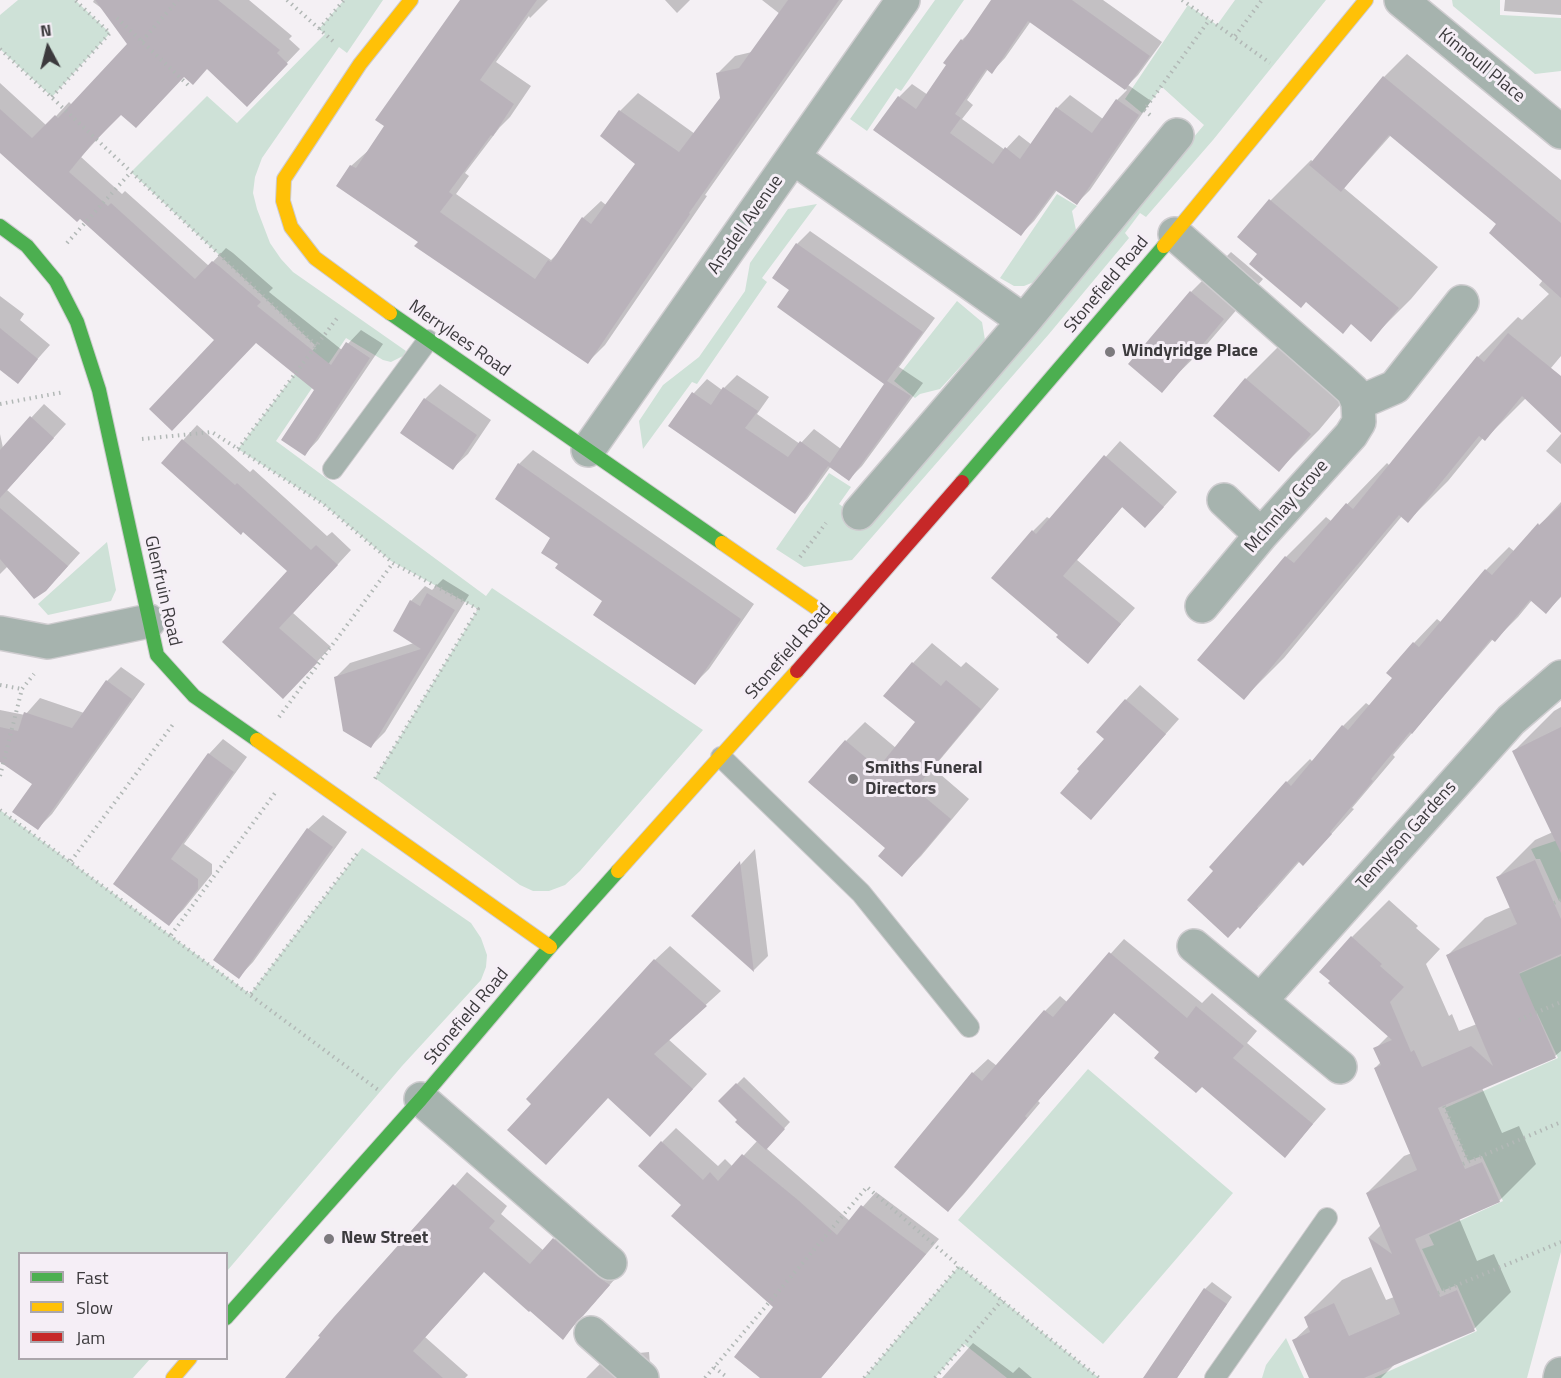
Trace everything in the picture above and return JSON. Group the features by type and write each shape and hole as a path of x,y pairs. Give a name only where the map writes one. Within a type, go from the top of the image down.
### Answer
{"street":[{"name":"Merrylees Road","path":"411,0 360,64 284,179 283,201 291,227 315,258 358,290 838,623"},
{"name":"Ansdell Avenue","path":"588,450 903,0"},
{"name":"Stonefield Road","path":"228,1316 414,1106 550,947 721,758 1175,234 1366,0"},
{"name":"Kinnoull Place","path":"1401,0 1561,132"},
{"path":"859,513 1024,321 1177,135"},
{"path":"794,158 1024,321"},
{"name":"Glenfruin Road","path":"0,226 27,246 45,267 56,281 77,322 97,385 157,655 194,696 550,947"},
{"path":"1175,234 1341,380 1353,392 1358,404 1395,387 1462,302"},
{"name":"McInnlay Grove","path":"1202,606 1351,435 1359,422 1358,404"},
{"path":"1224,500 1261,536"},
{"path":"0,633 48,642 149,621"},
{"name":"Tennyson Gardens","path":"1260,1001 1511,720 1561,677"},
{"path":"1194,946 1340,1067"},
{"path":"414,1106 610,1263"},
{"path":"591,1333 642,1378"},
{"path":"173,1378 189,1360"}],"lane":[{"path":"333,469 428,340"},
{"path":"721,758 861,893 969,1027"},
{"path":"1215,1378 1327,1218"}],"path":[{"path":"52,97 110,33 75,0"},
{"path":"142,41 178,0"},
{"path":"287,0 360,64"},
{"path":"319,29 344,0"},
{"path":"1182,0 1235,36 1297,83"},
{"path":"1235,36 1262,0"},
{"path":"117,18 188,85"},
{"path":"1177,135 1144,110 1210,20"},
{"path":"0,49 316,346"},
{"path":"45,267 131,172"},
{"path":"238,449 358,290"},
{"path":"0,405 97,385"},
{"path":"110,442 212,432 323,504 393,563 478,609 355,810"},
{"path":"780,582 842,502 859,513"},
{"path":"260,743 393,563"},
{"path":"0,776 22,689 46,659 48,642"},
{"path":"0,685 22,689"},
{"path":"71,861 194,696"},
{"path":"171,935 294,767"},
{"path":"0,810 250,994 414,1106"},
{"path":"250,994 378,825"},
{"path":"1554,903 1561,900"},
{"path":"1519,1020 1561,1002"},
{"path":"1444,1106 1468,1161"},
{"path":"1463,1164 1561,1122"},
{"path":"705,1378 867,1187 959,1266 1099,1378"},
{"path":"1438,1293 1561,1242"},
{"path":"864,1378 959,1266"},
{"path":"935,1378 1002,1300"},
{"path":"714,1367 728,1378"}],"green space":[{"path":"18,0 75,0 110,33 52,97 0,49 0,15"},
{"path":"344,0 383,0 347,53 339,47 262,158 255,177 253,193 270,243 293,272 406,351 403,356 391,362 383,360 346,338 276,441 486,596 492,588 703,730 580,871 565,885 549,891 533,891 520,885 375,778 478,609 391,561 323,504 238,449 316,346 131,172 207,96 237,123 325,34 319,29"},
{"path":"935,0 964,0 901,91 896,88 867,131 850,119"},
{"path":"1235,0 1326,0 1213,140 1146,217 1140,213 1125,233 1129,238 1049,334 852,560 804,567 776,549 829,473 851,487 839,504 865,522 1204,125 1162,87 1142,113 1125,99 1188,5 1217,25"},
{"path":"1452,0 1500,0 1500,15 1561,18 1561,71 1535,74 1453,6"},
{"path":"1057,194 1077,206 1072,211 1076,230 1034,282 1024,286 1014,286 1000,278"},
{"path":"817,204 762,278 767,282 697,384 692,382 643,449 639,421 663,385 699,357 745,291 750,263 788,209"},
{"path":"957,301 982,322 985,340 940,389 920,394 915,398 894,381"},
{"path":"107,542 116,590 111,601 48,615 38,604"},
{"path":"0,810 250,994 362,848 471,923 481,938 487,955 486,967 481,980 402,1066 228,1270 228,1252 18,1252 18,1360 149,1360 133,1378 0,1378"},
{"path":"1561,839 1561,900 1559,901 1540,859 1536,859 1531,849"},
{"path":"1561,956 1561,1252 1527,1378 1374,1378 1477,1331 1457,1285 1442,1291 1422,1249 1434,1245 1429,1235 1503,1201 1482,1156 1468,1161 1445,1108 1558,1058 1537,1013 1528,1016 1509,978"},
{"path":"1088,1069 1233,1193 1103,1344 958,1220"},
{"path":"959,1266 1099,1378 1007,1378 964,1344 935,1378 864,1378"},
{"path":"1286,1338 1304,1378 1262,1378 1266,1365"}],"building":[{"path":"95,0 218,0 280,50 277,53 288,64 247,107 207,69 193,85 184,77 136,128 121,115 91,145 69,172 108,206 111,203 195,279 212,261 219,266 261,302 257,306 331,365 346,342 370,358 305,456 281,440 314,390 256,343 172,431 149,409 214,340 80,219 77,222 0,153 0,109 32,138 55,115 58,118 127,44"},
{"path":"460,0 537,0 480,80 514,104 493,136 491,135 449,192 453,195 440,212 535,279 548,260 551,262 582,217 591,224 635,164 600,136 619,110 679,152 720,98 716,73 739,68 788,0 839,0 689,213 588,364 414,246 418,242 336,186 350,165 356,168 384,126 375,120"},
{"path":"991,0 1072,0 1150,56 1125,90 1028,21 992,74 986,69 955,114 961,118 950,133 993,164 1005,147 1020,159 1056,107 1092,133 1116,99 1139,115 1077,205 1055,190 1021,236 873,130 898,96 916,109 946,65 943,63 961,39 963,41"},
{"path":"1383,76 1561,223 1561,298 1489,233 1496,224 1389,135 1341,192 1309,165"},
{"path":"1269,199 1399,308 1371,342 1351,324 1343,334 1306,302 1301,308 1249,264 1257,254 1237,237"},
{"path":"796,243 923,332 887,381 911,396 849,481 828,466 795,514 668,426 692,392 711,405 723,387 758,411 745,428 788,457 800,441 830,463 884,384 777,307 789,290 772,278"},
{"path":"1190,291 1224,319 1162,393 1128,364"},
{"path":"0,328 38,359 18,384 0,370"},
{"path":"1508,333 1561,376 1561,433 1522,396 1485,441 1479,436 1408,523 1399,515 1244,700 1197,660 1285,556 1294,563 1346,503 1353,509 1477,356 1484,362"},
{"path":"1245,378 1311,434 1279,472 1213,416"},
{"path":"424,398 477,435 453,470 400,433"},
{"path":"30,416 54,438 0,498 0,450"},
{"path":"182,439 235,485 237,483 311,550 316,545 338,565 279,628 318,662 283,699 222,642 287,571 243,532 241,535 161,463"},
{"path":"1104,455 1164,507 1145,528 1122,507 1063,576 1121,624 1088,664 991,578 1032,530 1036,534"},
{"path":"518,463 741,619 695,685 593,615 602,601 555,568 558,564 541,553 550,538 495,499"},
{"path":"1561,505 1561,596 1546,614 1530,600 1495,642 1491,639 1412,734 1410,732 1371,779 1373,781 1330,832 1332,834 1303,866 1298,861 1240,929 1238,927 1228,938 1187,900 1213,871 1209,867 1286,781 1291,786 1342,725 1348,730 1392,678 1386,673 1413,642 1419,647 1485,569 1492,575 1538,523 1539,525"},
{"path":"0,508 68,566 46,591 34,599 0,559"},
{"path":"427,593 455,610 371,748 343,731 334,677 421,649 393,631 410,600 420,606"},
{"path":"912,662 941,686 946,680 981,709 915,789 951,819 902,877 878,856 885,848 808,782 845,740 878,768 915,722 883,696"},
{"path":"106,680 132,699 38,830 12,812 32,784 0,762 0,727 18,731 24,712 72,728"},
{"path":"1125,699 1166,734 1091,820 1060,793 1079,771 1077,769 1104,739 1096,732"},
{"path":"1561,727 1561,853 1512,751"},
{"path":"208,753 234,772 171,859 198,879 198,889 169,926 113,884"},
{"path":"307,828 333,847 239,979 213,960"},
{"path":"1535,860 1561,919 1561,954 1519,973 1556,1058 1438,1108 1465,1169 1482,1162 1500,1202 1415,1239 1440,1297 1457,1290 1475,1331 1364,1378 1309,1378 1292,1340 1310,1332 1304,1317 1334,1303 1349,1336 1400,1314 1368,1237 1392,1254 1366,1193 1417,1170 1374,1068 1381,1065 1373,1048 1392,1040 1328,983 1330,981 1319,972 1351,936 1404,987 1390,1002 1411,1052 1414,1050 1422,1067 1471,1046 1493,1066 1446,955 1517,924 1496,877"},
{"path":"740,861 754,972 691,916"},
{"path":"1109,952 1187,1018 1196,1006 1244,1046 1233,1058 1313,1124 1285,1158 1202,1087 1196,1093 1154,1058 1159,1052 1114,1013 1025,1116 1027,1118 948,1212 894,1167 972,1072 982,1081 1044,1010 1053,1017"},
{"path":"654,959 707,1006 654,1054 693,1089 650,1137 608,1098 546,1165 507,1130 531,1104 526,1099"},
{"path":"736,1083 785,1129 766,1150 735,1122 737,1120 718,1101"},
{"path":"661,1141 703,1180 710,1172 718,1181 742,1154 837,1235 861,1205 926,1254 821,1378 760,1378 734,1357 773,1307 671,1216 681,1205 638,1166"},
{"path":"453,1184 495,1221 489,1228 530,1264 553,1238 610,1285 563,1340 484,1272 413,1351 443,1378 285,1378 334,1317"},
{"path":"1204,1288 1227,1304 1177,1378 1143,1378"}],"traffic: fast":[{"path":"0,226 27,246 56,281 77,322 99,390 157,655 194,696 257,740"},
{"path":"962,482 1164,246"},
{"path":"390,313 722,543"},
{"path":"228,1316 421,1099 618,871"}],"traffic: slow":[{"path":"390,313 315,258 291,227 283,201 284,179 360,64 411,0"},
{"path":"1164,246 1366,0"},
{"path":"722,543 838,623"},
{"path":"618,871 797,671"},
{"path":"257,740 550,947"},
{"path":"173,1378 188,1360"}],"traffic: jam":[{"path":"797,671 962,482"}],"place":[{"name":"Windyridge Place","path":"1110,352"},
{"name":"Smiths Funeral Directors","path":"853,779"},
{"name":"New Street","path":"329,1239"}]}
